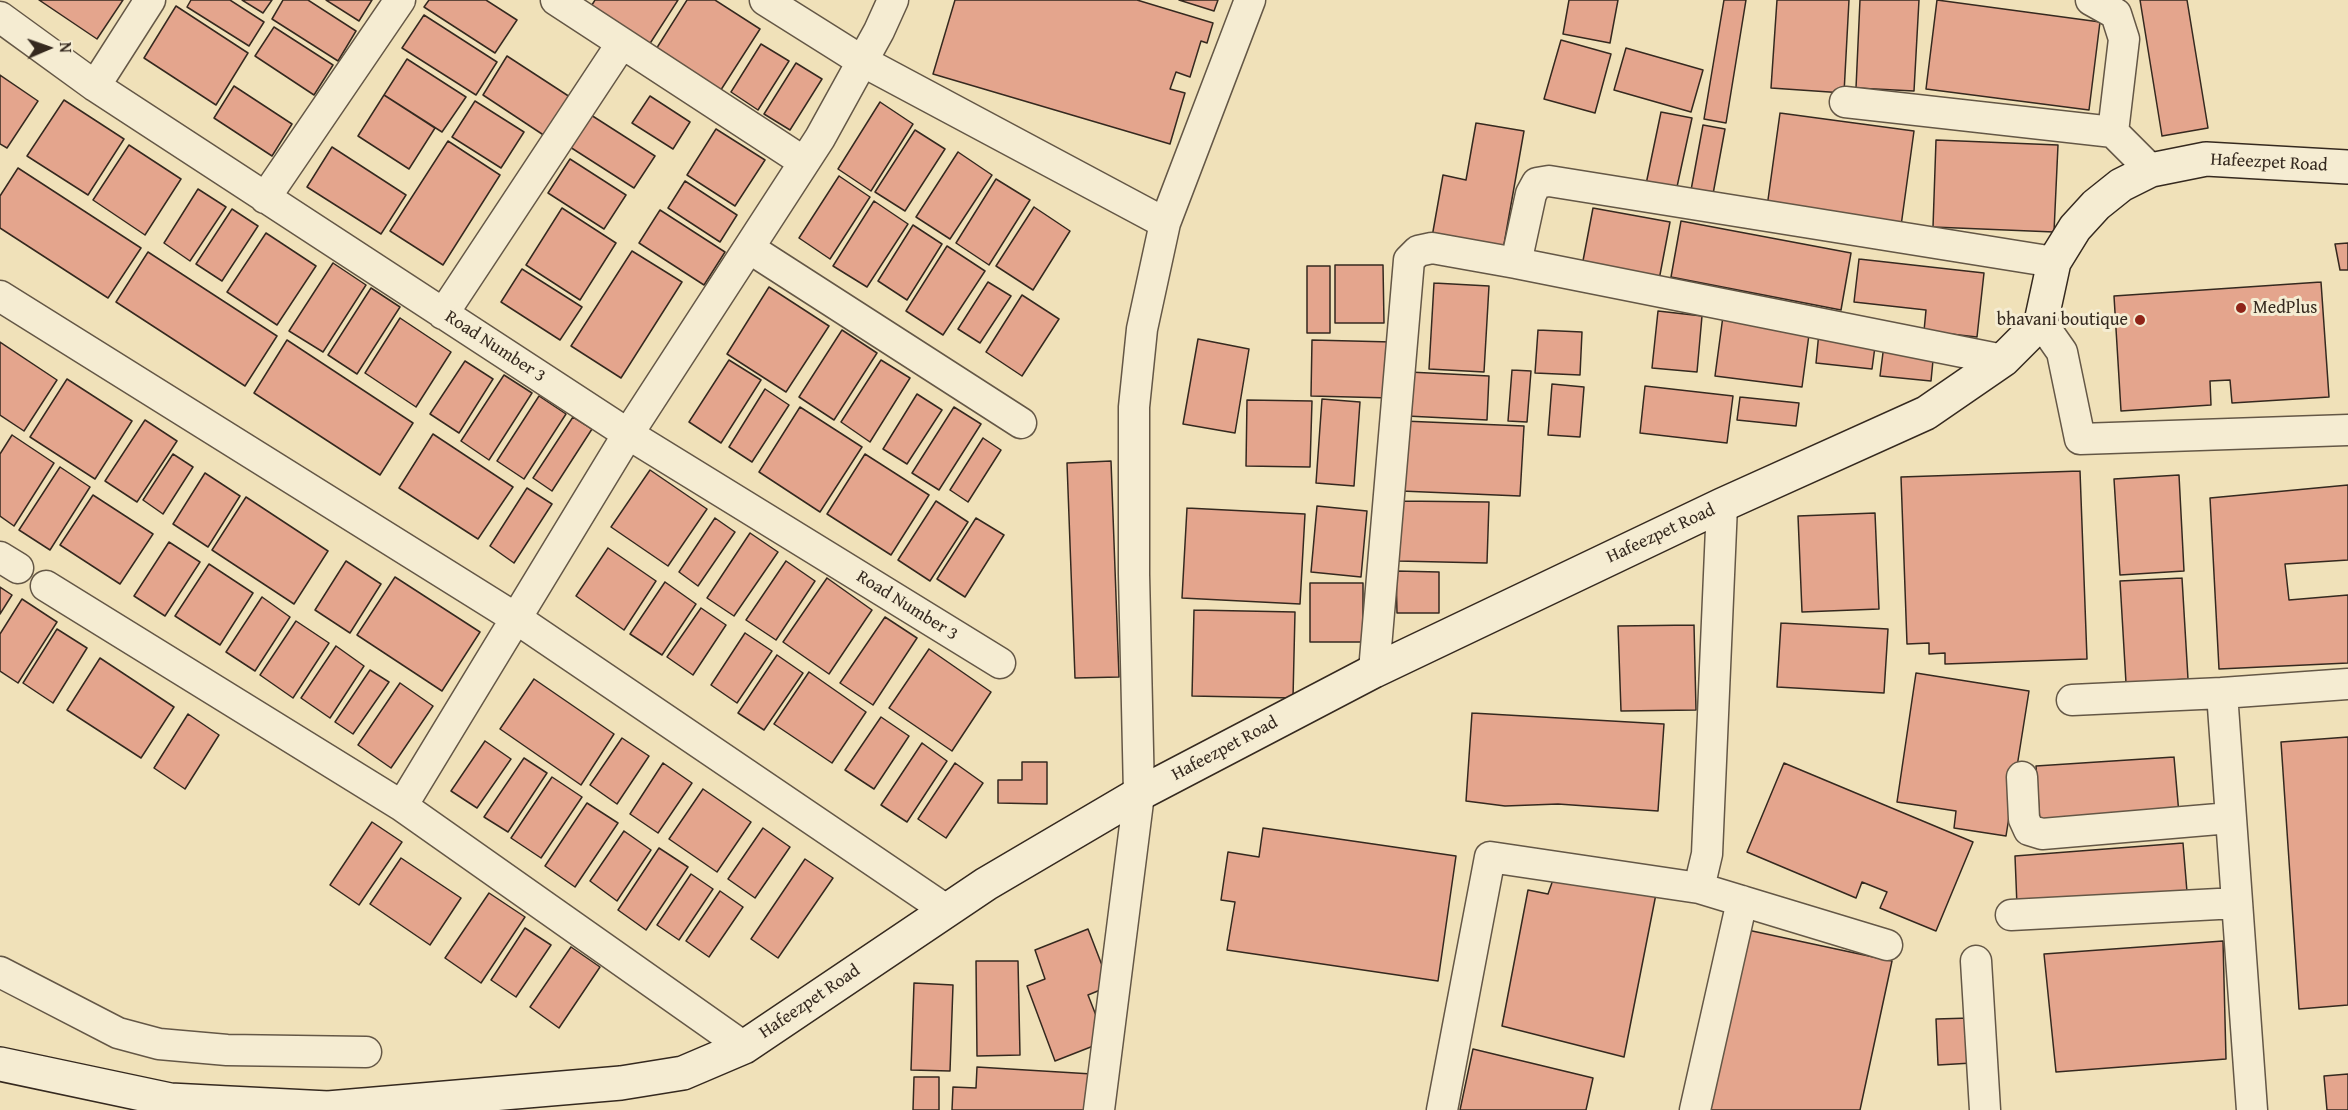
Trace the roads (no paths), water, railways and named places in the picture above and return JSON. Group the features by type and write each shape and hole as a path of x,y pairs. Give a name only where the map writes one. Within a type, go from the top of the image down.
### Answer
{"street":[{"path":"95,86 150,0"},
{"path":"265,198 400,0"},
{"path":"556,0 804,162"},
{"path":"765,0 862,61 1165,223"},
{"path":"402,806 628,434 804,162 862,61 893,0"},
{"path":"1099,1110 1139,794 1134,574 1134,407 1142,329 1165,223 1250,0"},
{"path":"2091,0 2116,14 2124,39 2113,132"},
{"name":"Road Number 3","path":"0,17 95,86 628,434 1000,663"},
{"path":"443,314 622,43"},
{"path":"1845,102 2113,132 2151,170"},
{"name":"Hafeezpet Road","path":"0,1064 170,1100 328,1108 621,1083 683,1072 744,1047 946,910 1139,794 1374,671 1722,505 1926,413 2003,360 2041,322 2054,262 2075,228 2096,205 2121,185 2151,170 2206,159 2348,167"},
{"path":"1516,262 1531,194 1537,183 1549,181 2054,262"},
{"path":"748,248 1021,423"},
{"path":"1374,671 1408,260 1418,251 1432,248 1516,262 2003,360"},
{"path":"0,296 517,618 946,910"},
{"path":"2041,322 2062,352 2080,439 2348,430"},
{"path":"1699,888 1707,854 1722,505"},
{"path":"46,586 402,806 744,1047"},
{"path":"2072,700 2348,684"},
{"path":"2222,693 2252,1110"},
{"path":"2022,777 2024,819 2029,830 2042,834 2230,818"},
{"path":"1442,1110 1490,856 1699,888 1887,945"},
{"path":"1695,1110 1742,901"},
{"path":"2011,915 2236,903"},
{"path":"1976,961 1985,1110"},
{"path":"0,972 118,1033 159,1044 227,1050 366,1052"}],"place":[{"name":"MedPlus","path":"2241,308"},
{"name":"bhavani boutique","path":"2140,320"}]}
